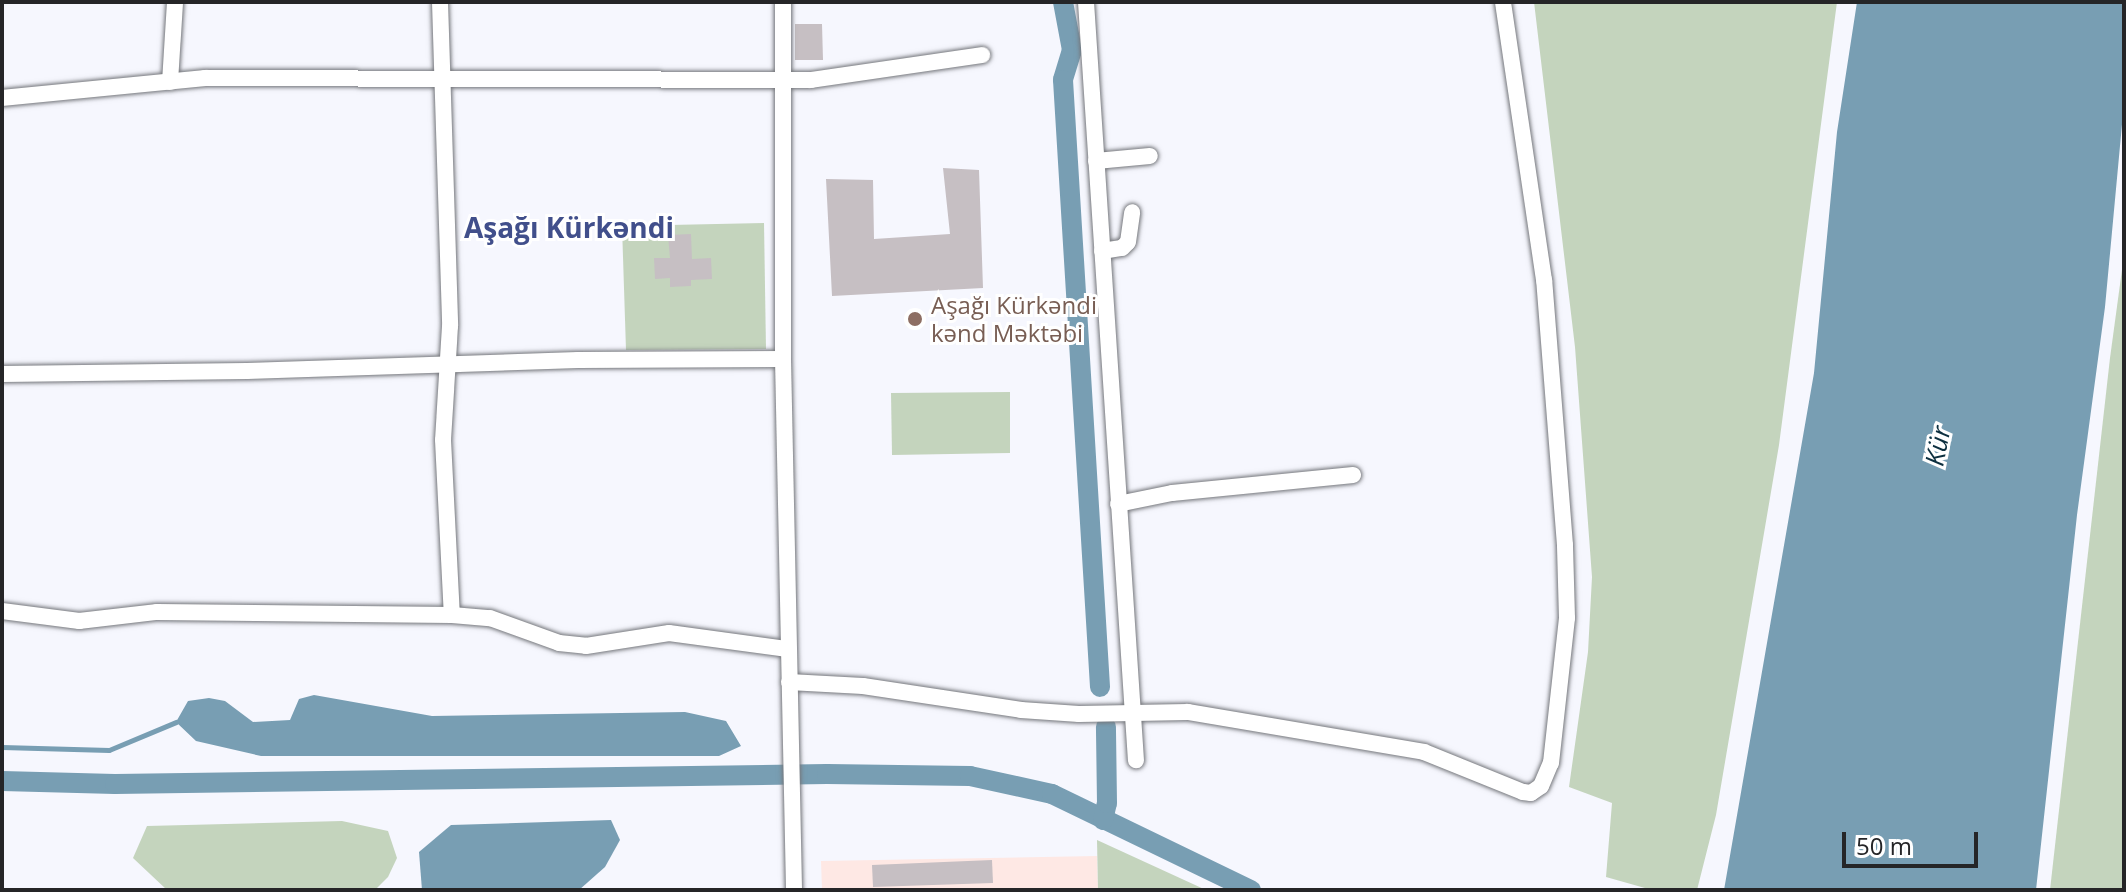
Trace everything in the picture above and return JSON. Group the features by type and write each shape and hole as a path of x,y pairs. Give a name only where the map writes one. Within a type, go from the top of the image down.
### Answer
{"street":[{"path":"170,82 175,2"},
{"path":"440,2 449,364 443,440 452,615"},
{"path":"783,2 783,359 794,890"},
{"path":"1086,2 1136,760"},
{"path":"789,682 863,686 1021,710 1188,712 1424,752 1523,792 1536,791 1548,775 1567,618 1565,545 1544,280 1503,2"},
{"path":"2,98 205,78 829,79 982,55"},
{"path":"1096,161 1150,156"},
{"path":"1102,251 1116,250 1128,242 1132,212"},
{"path":"2,374 783,359"},
{"path":"1118,504 1172,493 1353,475"},
{"path":"2,611 79,621 157,612 452,615 490,618 559,643 586,646 669,633 788,649"}],"shaded area":[{"path":"1097,856 1098,890 822,890 821,861"}],"green space":[{"path":"1534,2 1837,2 1779,445 1716,815 1697,890 1652,890 1606,877 1612,803 1569,787 1588,652 1592,577 1575,347"},
{"path":"764,223 766,349 626,350 622,226"},
{"path":"2124,255 2124,890 2050,890 2110,358"},
{"path":"1010,392 1010,453 892,455 891,393"},
{"path":"342,821 388,831 397,858 388,877 375,890 167,890 133,858 147,826"},
{"path":"1097,840 1206,890 1098,890"}],"water":[{"name":"Kür","path":"1857,2 2124,2 2124,103 2105,307 2077,515 2036,890 1724,890 1814,373 1837,132"},
{"path":"314,695 432,716 685,712 726,721 741,746 719,756 261,756 196,741 176,722 188,701 209,698 225,701 253,722 290,720 299,699"},
{"path":"611,820 620,840 605,867 579,890 422,890 419,852 451,825"}],"building":[{"path":"795,24 822,24 823,60 795,60"},
{"path":"943,168 979,170 983,288 832,296 826,179 873,180 874,239 950,234"},
{"path":"691,234 692,259 711,258 712,279 691,280 691,286 670,287 670,278 655,279 654,258 670,258 668,235"},
{"path":"992,860 993,883 873,887 872,865"}],"waterway":[{"path":"1063,2 1072,50 1063,80 1100,687"},
{"path":"2,747 109,750 176,722"},
{"path":"1103,820 1107,803 1106,727"},
{"path":"2,781 115,784 827,774 970,776 1052,794 1251,890"}],"place":[{"name":"Aşağı Kürkəndi kənd Məktəbi","path":"915,319"}],"district":[{"name":"Aşağı Kürkəndi","path":"569,227"}]}
